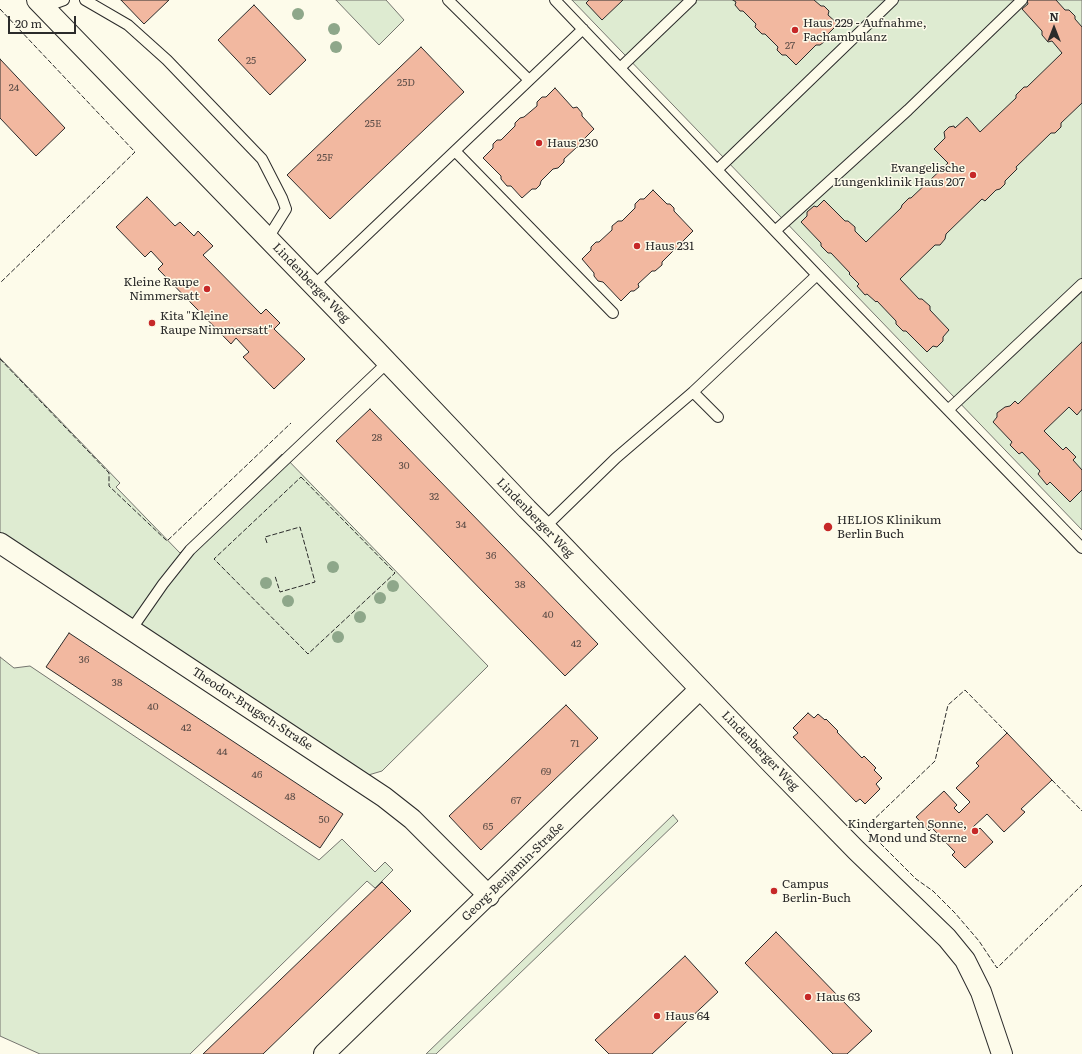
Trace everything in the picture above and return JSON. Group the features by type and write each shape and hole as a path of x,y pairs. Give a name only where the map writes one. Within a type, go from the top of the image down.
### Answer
{"street":[{"name":"Lindenberger Weg","path":"41,4 268,238 521,504 545,527 700,689 951,944 965,960 981,992 1002,1054"},
{"name":"Theodor-Brugsch-Straße","path":"0,543 384,797 412,819 489,896"},
{"name":"Georg-Benjamin-Straße","path":"324,1054 489,896 700,689"}],"lane":[{"path":"41,4 64,0"},
{"path":"85,0 128,25 167,60 262,159 286,209 268,238"},
{"path":"448,0 529,80"},
{"path":"556,0 817,275 1082,548"},
{"path":"620,68 692,0"},
{"path":"717,170 893,0"},
{"path":"775,231 908,110 1022,0"},
{"path":"313,286 583,29"},
{"path":"455,151 613,313"},
{"path":"545,527 616,458 693,392 817,275"},
{"path":"948,410 1082,284"},
{"path":"131,630 163,584 190,550 387,362"},
{"path":"693,392 718,417"}],"green space":[{"path":"336,0 386,0 404,20 379,45"},
{"path":"572,0 1082,0 1082,530"},
{"path":"0,358 120,483 116,487 180,553 282,454 488,666 382,771 365,776 0,535"},
{"path":"0,657 14,668 30,666 319,860 342,839 375,872 385,862 393,870 375,888 367,881 190,1054 40,1054 0,1036"},
{"path":"673,815 678,821 436,1054 426,1054"}],"building":[{"path":"121,0 169,0 144,24"},
{"path":"589,0 623,0 602,20 586,3"},
{"name":"Haus 229 - Aufnahme, Fachambulanz","path":"733,0 814,0 829,11 828,15 838,24 824,38 824,42 820,45 816,45 796,65 786,55 782,55 777,50 778,47 765,34 762,34 755,27 756,24 743,11 740,11 735,5 736,2"},
{"name":"Evangelische Lungenklinik Haus 207","path":"1027,0 1056,0 1065,10 1069,10 1075,16 1075,19 1082,27 1082,103 1061,123 1061,127 1055,133 1051,133 1016,167 1017,169 1005,181 1005,184 1000,189 996,190 985,201 982,199 946,234 945,239 940,245 935,245 900,279 919,299 922,299 930,306 930,310 949,330 943,337 943,341 937,347 933,346 927,352 906,331 903,331 896,324 896,321 877,301 876,302 867,294 865,295 857,286 859,284 849,274 850,273 831,253 828,253 821,246 821,243 801,222 807,216 807,212 814,206 817,207 824,200 845,221 848,221 855,227 855,231 866,242 901,208 909,198 911,198 948,163 934,149 945,138 944,132 949,127 954,126 955,128 967,117 980,132 1016,98 1016,95 1024,87 1027,87 1062,53 1052,41 1048,42 1042,35 1042,31 1022,9 1028,4"},
{"path":"254,5 306,60 270,95 218,40"},
{"path":"421,47 464,92 330,219 287,175"},
{"path":"0,59 65,128 36,156 0,118"},
{"name":"Haus 230","path":"555,88 573,108 577,107 582,113 582,116 594,129 585,138 585,142 580,147 577,147 564,159 564,162 558,168 553,169 541,181 540,185 536,189 532,189 522,198 511,186 507,186 501,179 501,176 483,158 493,148 493,144 497,140 501,140 515,126 515,123 520,118 524,117 537,106 537,102 542,97 546,97"},
{"name":"Haus 231","path":"653,190 667,204 670,204 674,208 674,211 693,231 683,241 683,244 678,249 675,249 662,262 662,265 655,271 652,271 638,284 639,287 634,291 631,291 621,301 603,282 598,281 594,276 594,273 582,259 591,250 591,247 596,242 599,242 612,230 612,226 618,221 622,221 635,208 635,204 640,199 644,199"},
{"name":"Kleine Raupe Nimmersatt","path":"147,197 175,226 180,222 194,236 198,231 213,246 203,255 261,314 266,309 280,323 274,329 305,359 274,389 243,357 249,352 236,338 231,344 158,269 163,264 151,251 145,257 116,227"},
{"path":"1082,342 1082,409 1077,415 1069,407 1044,431 1063,450 1066,447 1076,457 1073,460 1082,470 1082,490 1070,502 1050,482 1047,485 1038,474 1040,471 1022,452 1019,454 1010,445 1012,442 993,422 997,417 997,413 1005,407 1010,406 1015,401 1018,404"},
{"path":"370,409 598,644 565,676 336,441"},
{"path":"69,633 343,814 320,848 46,667"},
{"path":"566,705 598,738 481,850 449,816"},
{"path":"808,713 814,718 818,714 825,720 826,719 862,758 864,756 876,768 874,770 882,778 876,784 880,789 865,804 860,799 856,802 793,737 798,733 793,728"},
{"path":"1007,733 1052,780 1021,809 1025,812 1004,832 987,814 973,827 977,831 980,828 993,842 965,868 952,855 955,852 932,828 929,831 916,817 944,791 957,805 954,808 959,813 970,802 956,788 979,766 976,763"},
{"path":"382,882 411,911 263,1054 203,1054"},
{"name":"Haus 63","path":"776,932 872,1031 847,1054 833,1054 745,963"},
{"name":"Haus 64","path":"685,956 718,992 652,1054 609,1054 595,1040"}],"fence":[{"path":"0,9 135,152 0,283"},
{"path":"0,359 109,473 109,486 167,541 291,423"},
{"path":"301,477 395,573 308,654 214,559 301,477"},
{"path":"267,543 265,537 300,527 315,582 280,592 275,576"},
{"path":"1007,733 965,690 948,705 935,761 865,828 916,879 933,891 955,913 979,941 997,968 1082,885"},
{"path":"1052,780 1082,811"}],"place":[{"name":"Haus 229 - Aufnahme, Fachambulanz","path":"795,30"},
{"name":"Haus 230","path":"539,143"},
{"name":"Evangelische Lungenklinik Haus 207","path":"973,175"},
{"name":"Haus 231","path":"637,246"},
{"name":"Kleine Raupe Nimmersatt","path":"207,289"},
{"name":"Kita \"Kleine Raupe Nimmersatt\"","path":"152,323"},
{"name":"HELIOS Klinikum Berlin Buch","path":"828,527"},
{"name":"Kindergarten Sonne, Mond und Sterne","path":"975,831"},
{"name":"Campus Berlin-Buch","path":"774,891"},
{"name":"Haus 63","path":"808,997"},
{"name":"Haus 64","path":"657,1016"}]}
